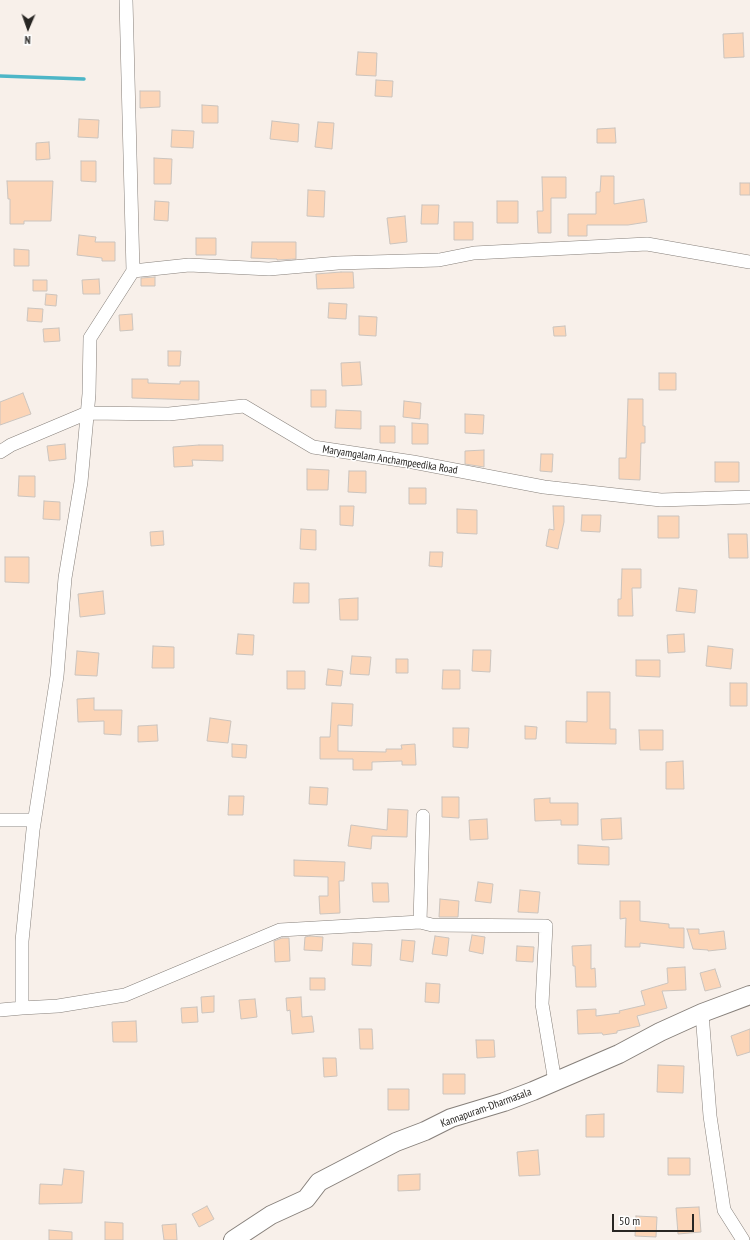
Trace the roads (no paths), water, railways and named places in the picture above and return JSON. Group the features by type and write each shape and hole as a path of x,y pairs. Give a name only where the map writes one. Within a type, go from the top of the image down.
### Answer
{"main road":[{"name":"Kannapuram-Dharmasala","path":"233,1240 271,1215 306,1199 319,1182 396,1142 425,1131 451,1118 504,1102 555,1082 619,1054 702,1012 750,995"}],"street":[{"path":"22,1008 22,940 34,820 57,676 65,578 81,482 87,414 90,338 133,271 126,0"},
{"path":"133,271 189,265 269,269 338,263 439,260 474,253 647,244 750,262"},
{"name":"Maryamgalam Anchampeedika Road","path":"0,452 11,445 87,414 169,414 244,406 313,447 567,490 661,500 750,497"},
{"path":"420,922 423,816"},
{"path":"0,820 34,820"},
{"path":"0,1010 58,1006 125,995 280,930 420,922 432,926 546,926 542,1004 555,1082"},
{"path":"702,1012 710,1116 724,1210 743,1240"}],"waterway":[{"path":"0,76 84,79"}]}
